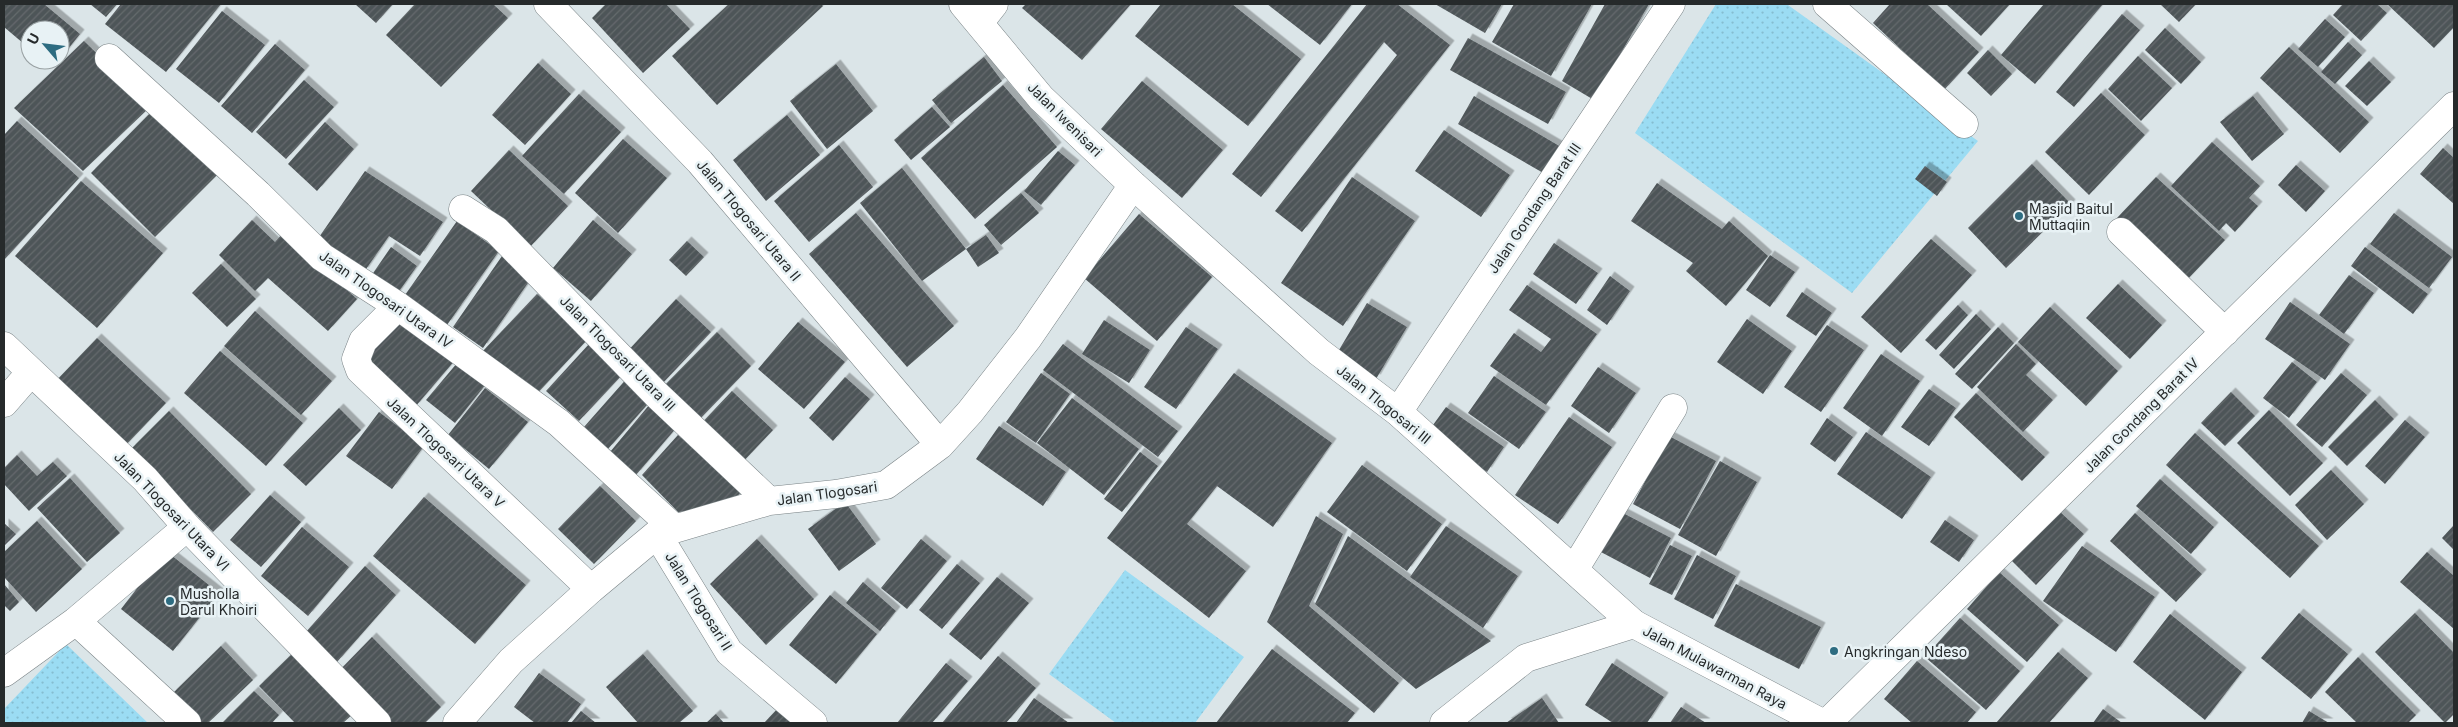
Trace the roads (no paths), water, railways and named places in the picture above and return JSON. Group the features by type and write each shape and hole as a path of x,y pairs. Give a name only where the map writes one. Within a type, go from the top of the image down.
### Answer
{"street":[{"name":"Jalan Tlogosari Utara II","path":"548,4 700,162 940,445"},
{"name":"Jalan Gondang Barat III","path":"1398,412 1671,4"},
{"path":"1827,4 1964,124"},
{"name":"Jalan Iwenisari","path":"979,10 1041,98 1132,185"},
{"name":"Jalan Tlogosari Utara IV","path":"109,58 258,194 322,257 398,306 559,423 665,530"},
{"name":"Jalan Gondang Barat IV","path":"1827,723 2454,106"},
{"name":"Jalan Tlogosari","path":"457,723 511,661 591,588 665,530 769,501 836,494 886,485 940,445 970,412 1028,338 1132,185"},
{"name":"Jalan Tlogosari III","path":"1132,185 1319,352 1398,412 1634,624"},
{"name":"Jalan Tlogosari Utara III","path":"463,210 496,230 657,395 769,501"},
{"path":"2122,232 2225,332"},
{"name":"Jalan Tlogosari Utara V","path":"398,306 363,341 356,358 360,370 591,588"},
{"name":"Jalan Tlogosari Utara VI","path":"4,346 145,479 187,527 377,723"},
{"path":"4,403 31,372"},
{"path":"1574,570 1673,408"},
{"path":"4,673 76,621 187,527"},
{"name":"Jalan Tlogosari II","path":"665,530 729,652 813,723"},
{"path":"76,621 187,723"},
{"path":"1444,723 1526,658 1634,624"},
{"name":"Jalan Mulawarman Raya","path":"1634,624 1822,723"}],"place":[{"name":"Masjid Baitul Muttaqiin","path":"2019,216"},
{"name":"Musholla Darul Khoiri","path":"170,601"},
{"name":"Angkringan Ndeso","path":"1834,651"}]}
